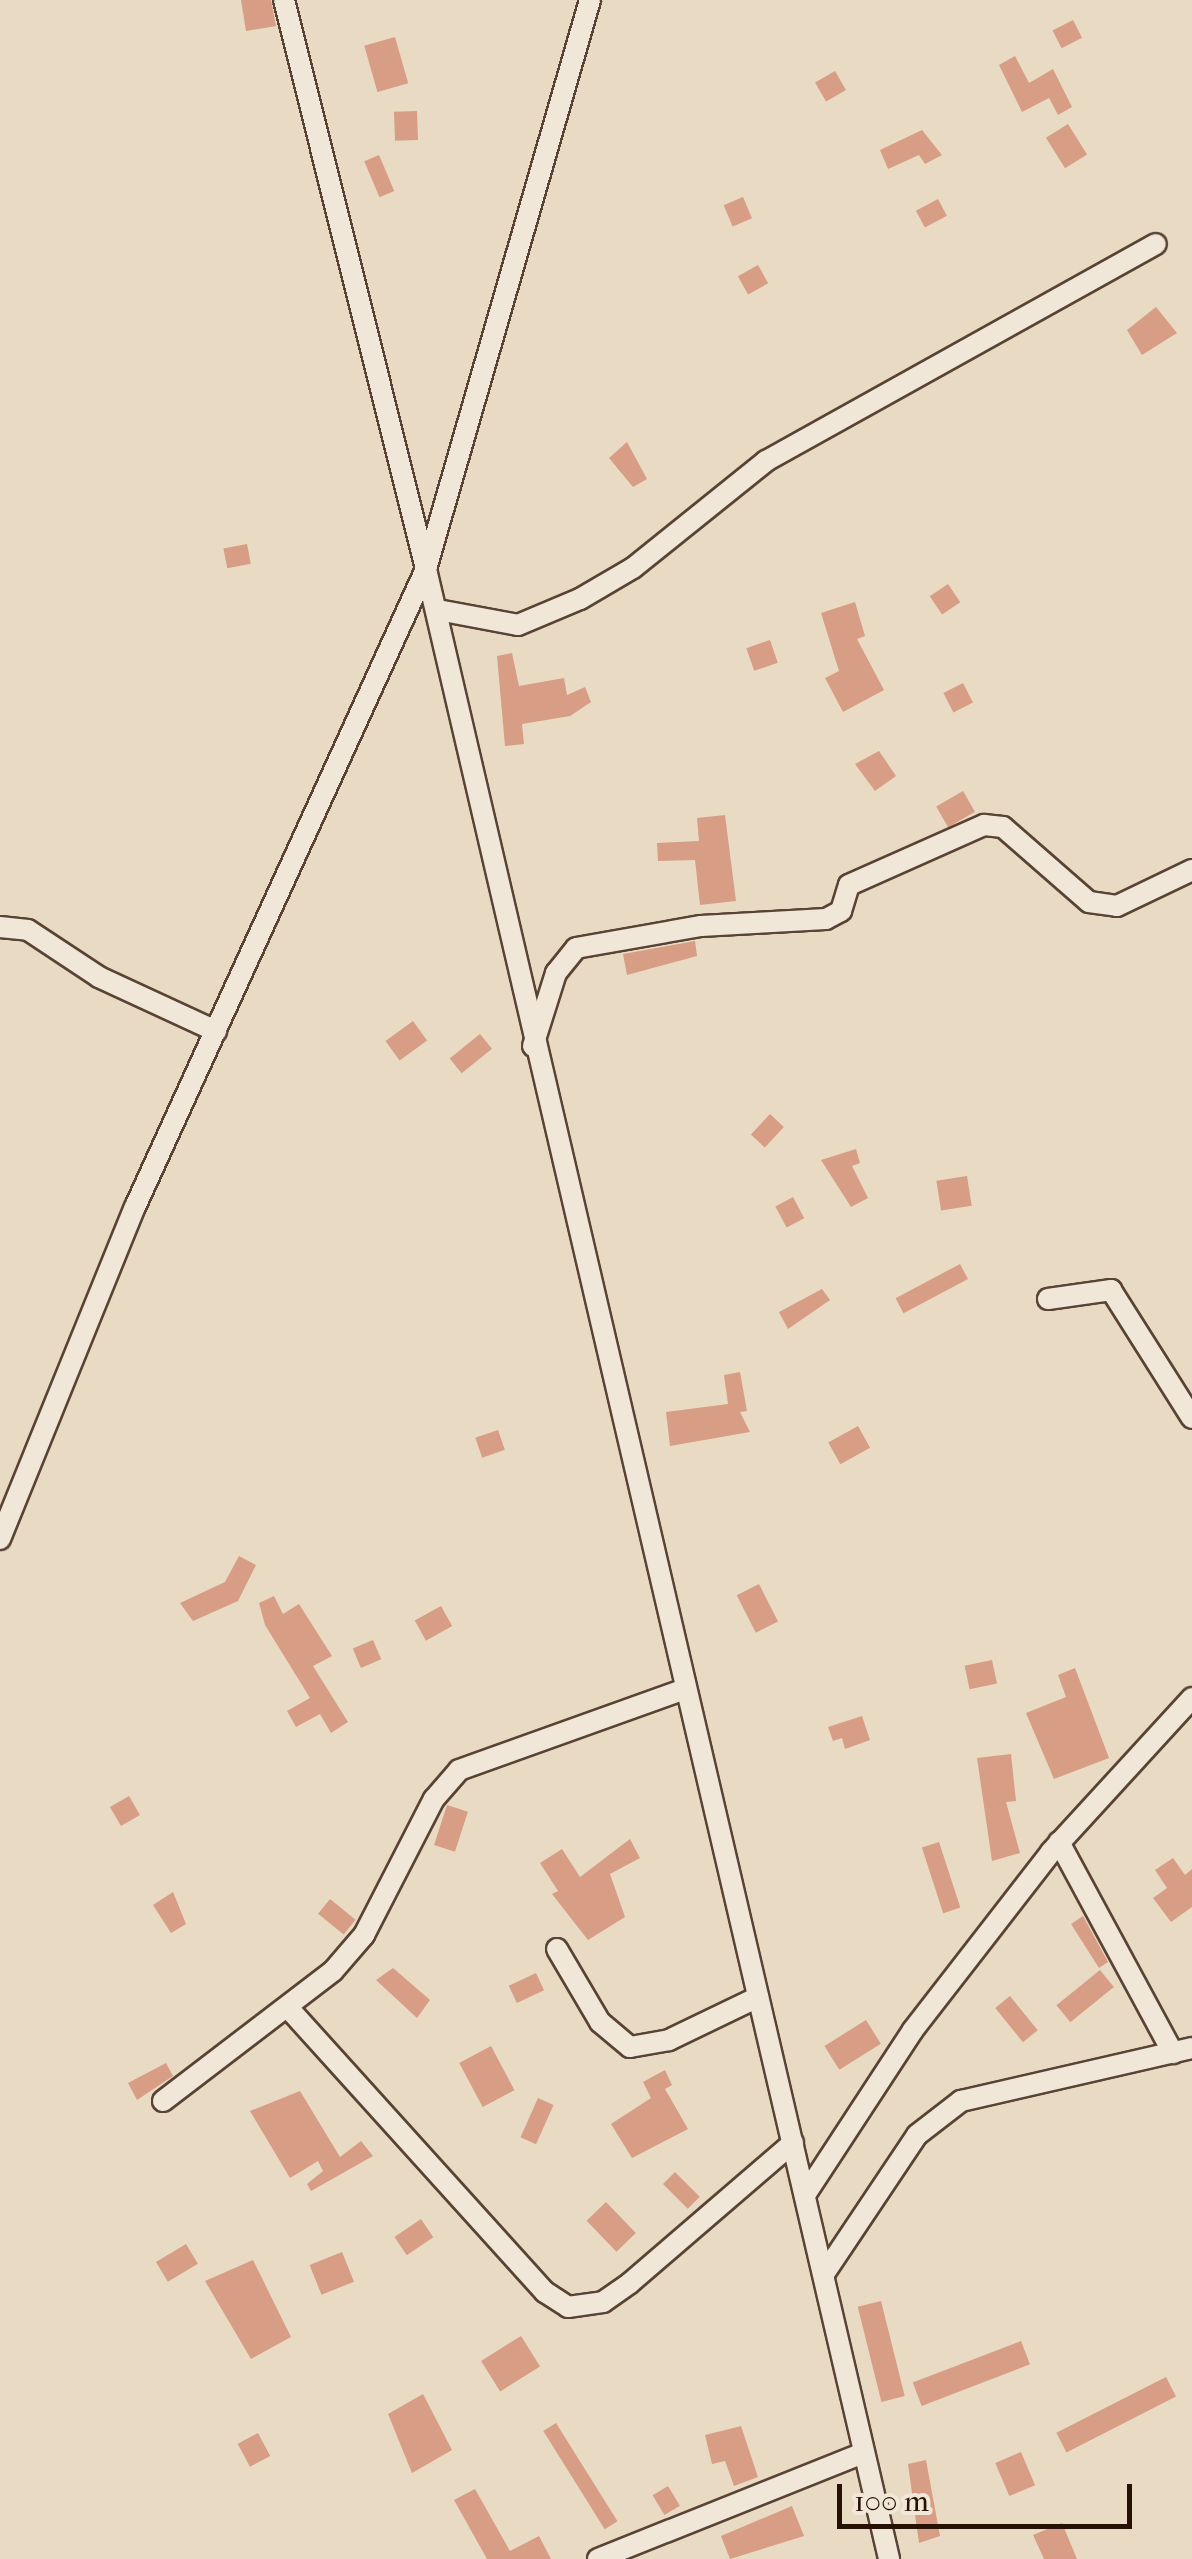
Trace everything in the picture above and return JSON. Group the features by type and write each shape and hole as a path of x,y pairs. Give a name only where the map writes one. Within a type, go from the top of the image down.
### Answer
{"street":[{"path":"284,0 438,610 533,1048 889,2559"},
{"path":"0,1539 134,1207 426,569 590,0"},
{"path":"438,610 518,625 580,599 633,568 766,461 1156,244"},
{"path":"533,1048 556,973 576,948 702,926 826,918 841,912 849,885 984,825 1003,827 1072,890 1103,906 1192,870"},
{"path":"0,928 28,930 100,978 216,1031"},
{"path":"1048,1299 1111,1290 1192,1418"},
{"path":"163,2101 291,2011 364,1935 434,1799 459,1770 682,1690"},
{"path":"805,2195 913,2030 1059,1842 1192,1698"},
{"path":"824,2274 917,2135 961,2101 1182,2050 1059,1842"},
{"path":"557,1949 600,2022 630,2047 668,2040 758,1997"},
{"path":"291,2011 545,2292 568,2306 603,2302 630,2283 793,2143"},
{"path":"598,2559 863,2453"}],"building":[{"path":"241,0 271,0 276,26 246,31"},
{"path":"1073,20 1082,38 1062,48 1053,30"},
{"path":"395,37 408,83 377,92 364,46"},
{"path":"1015,56 1029,83 1053,69 1072,107 1058,115 1049,98 1022,112 999,65"},
{"path":"835,71 846,90 826,102 815,82"},
{"path":"417,111 418,140 395,141 394,112"},
{"path":"1068,124 1087,155 1065,168 1046,138"},
{"path":"922,130 942,155 925,164 919,155 888,169 880,150"},
{"path":"379,155 394,191 380,197 364,161"},
{"path":"743,197 752,218 733,226 724,205"},
{"path":"938,199 947,216 925,228 916,211"},
{"path":"758,265 768,283 748,295 738,276"},
{"path":"1156,307 1177,333 1142,355 1127,330"},
{"path":"627,442 647,479 633,487 609,458"},
{"path":"247,544 251,564 227,568 223,549"},
{"path":"948,584 960,602 942,615 930,596"},
{"path":"855,602 865,636 857,639 884,690 843,712 825,678 839,671 821,613"},
{"path":"770,640 778,663 754,671 746,648"},
{"path":"512,653 519,686 564,678 567,695 585,687 591,702 570,716 522,724 524,744 505,746 497,656"},
{"path":"963,683 973,703 953,713 943,693"},
{"path":"879,751 896,776 875,791 855,764"},
{"path":"963,791 975,812 948,827 936,806"},
{"path":"725,815 736,901 700,905 695,860 658,861 657,843 699,841 697,818"},
{"path":"695,941 697,956 627,975 623,954"},
{"path":"413,1021 427,1040 400,1060 385,1041"},
{"path":"480,1034 492,1049 462,1073 450,1059"},
{"path":"770,1114 784,1127 765,1147 751,1134"},
{"path":"856,1149 860,1163 852,1166 868,1198 851,1207 821,1160"},
{"path":"967,1176 972,1206 941,1210 936,1181"},
{"path":"793,1197 804,1218 787,1228 775,1206"},
{"path":"960,1264 968,1279 904,1313 896,1298"},
{"path":"822,1289 830,1300 788,1329 779,1312"},
{"path":"740,1372 747,1411 740,1412 750,1432 670,1446 666,1412 728,1404 724,1375"},
{"path":"858,1426 870,1448 840,1464 828,1442"},
{"path":"498,1430 505,1450 482,1458 475,1438"},
{"path":"239,1556 256,1565 238,1601 193,1621 180,1603 225,1582"},
{"path":"759,1584 778,1621 756,1633 737,1595"},
{"path":"274,1596 283,1614 299,1604 332,1656 313,1666 348,1722 331,1733 320,1714 296,1727 287,1711 310,1698 265,1625 259,1603"},
{"path":"441,1606 452,1626 426,1641 415,1621"},
{"path":"373,1640 381,1659 361,1668 353,1649"},
{"path":"992,1660 997,1683 970,1689 965,1666"},
{"path":"1075,1668 1109,1758 1054,1779 1026,1713 1066,1697 1058,1675"},
{"path":"862,1716 870,1740 845,1749 842,1738 833,1741 828,1727"},
{"path":"1011,1754 1016,1801 1006,1802 1020,1853 992,1861 977,1758"},
{"path":"129,1796 140,1815 121,1826 110,1807"},
{"path":"447,1805 468,1812 455,1852 434,1845"},
{"path":"630,1839 640,1858 610,1874 625,1917 588,1940 552,1894 558,1891 540,1863 562,1849 580,1877"},
{"path":"939,1842 960,1908 943,1913 922,1848"},
{"path":"1173,1858 1185,1875 1192,1869 1192,1907 1171,1922 1153,1898 1167,1888 1155,1870"},
{"path":"173,1892 186,1924 171,1933 153,1905"},
{"path":"330,1899 356,1920 344,1935 318,1914"},
{"path":"1083,1916 1108,1962 1099,1968 1071,1924"},
{"path":"393,1968 430,2000 417,2018 376,1980"},
{"path":"1100,1970 1114,1987 1070,2022 1056,2005"},
{"path":"536,1973 544,1990 517,2003 509,1986"},
{"path":"1010,1996 1038,2030 1023,2042 995,2008"},
{"path":"866,2020 881,2044 839,2070 824,2046"},
{"path":"491,2046 514,2090 483,2107 459,2063"},
{"path":"166,2063 173,2076 137,2100 128,2083"},
{"path":"665,2070 672,2085 665,2089 688,2129 632,2158 611,2124 651,2098 643,2082"},
{"path":"300,2091 340,2157 361,2141 373,2156 311,2191 307,2184 323,2171 318,2161 290,2178 250,2111"},
{"path":"538,2098 554,2105 536,2144 521,2137"},
{"path":"675,2172 700,2197 688,2209 663,2184"},
{"path":"606,2202 636,2233 616,2252 587,2221"},
{"path":"421,2219 433,2237 407,2255 394,2237"},
{"path":"186,2244 198,2264 168,2282 156,2262"},
{"path":"342,2252 354,2282 322,2295 310,2265"},
{"path":"253,2260 291,2337 251,2359 205,2281"},
{"path":"881,2301 905,2396 881,2402 858,2307"},
{"path":"521,2336 540,2367 500,2391 481,2361"},
{"path":"1021,2341 1030,2364 922,2406 913,2383"},
{"path":"1166,2377 1176,2397 1066,2452 1056,2433"},
{"path":"423,2394 452,2450 412,2473 388,2414"},
{"path":"556,2423 617,2521 605,2529 543,2431"},
{"path":"741,2426 758,2477 734,2486 725,2461 712,2464 705,2435"},
{"path":"258,2433 270,2456 250,2467 238,2444"},
{"path":"1021,2452 1035,2485 1009,2496 995,2463"},
{"path":"926,2460 940,2536 919,2543 908,2464"},
{"path":"668,2486 680,2506 664,2515 653,2495"},
{"path":"475,2489 510,2551 539,2536 551,2559 487,2559 454,2500"},
{"path":"792,2506 804,2536 730,2559 721,2536"},
{"path":"1062,2523 1077,2559 1044,2559 1033,2535"}]}
